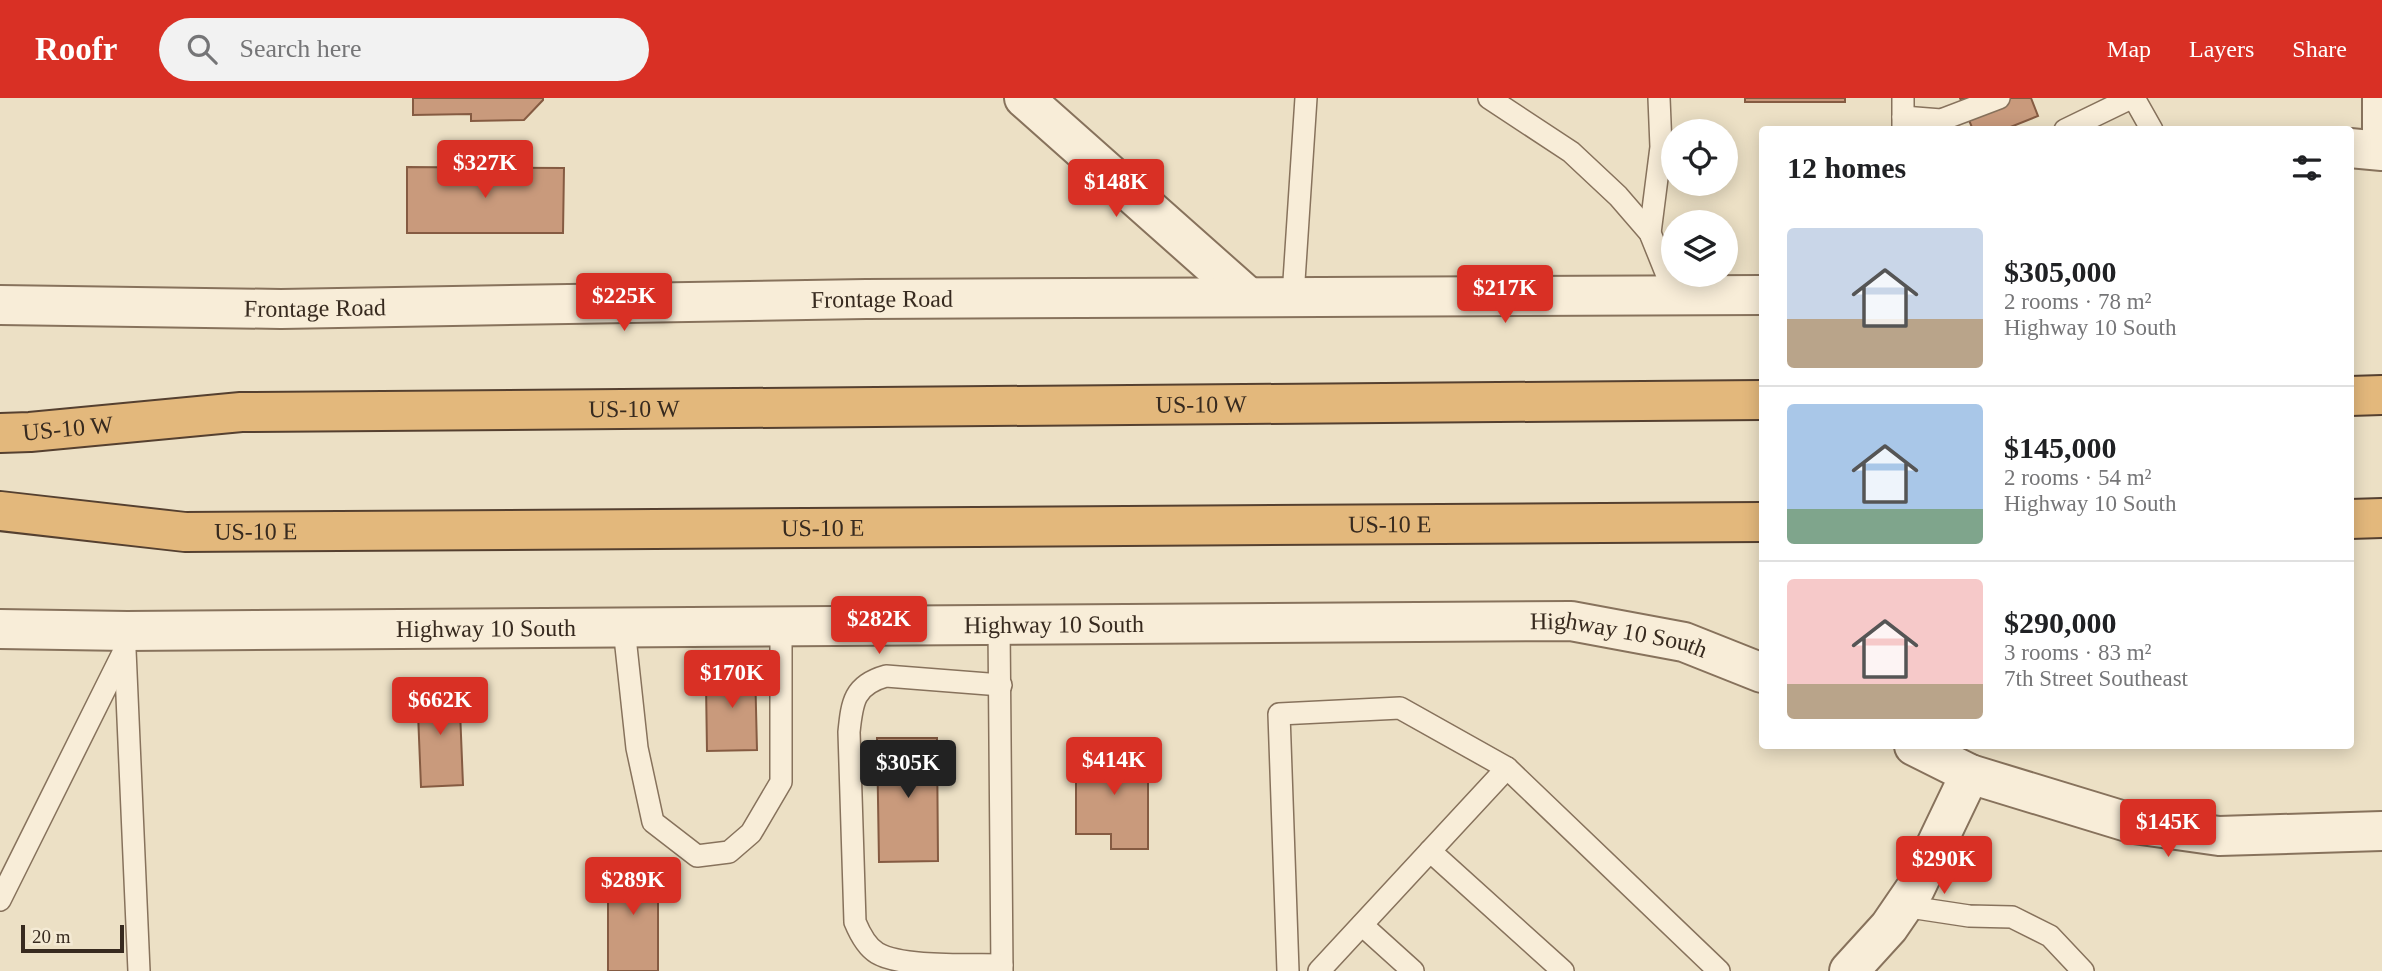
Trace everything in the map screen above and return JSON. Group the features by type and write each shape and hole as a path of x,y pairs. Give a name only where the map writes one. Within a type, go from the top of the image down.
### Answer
{"highway":[{"path":"2354,396 2382,395"},
{"name":"US-10 W","path":"0,433 241,412 1759,400"},
{"name":"US-10 E","path":"0,512 185,532 1759,522"},
{"path":"2354,519 2382,518"}],"street":[{"path":"1024,98 1247,296"},
{"path":"2382,98 2382,144"},
{"path":"2354,148 2382,151"},
{"name":"Frontage Road","path":"0,305 281,309 866,299 1759,295"},
{"name":"Highway 10 South","path":"0,629 126,641 624,628 1571,621 1684,642 1759,672"},
{"path":"1920,749 1970,774 2134,824 2220,836 2382,831"},
{"path":"1849,971 1889,926 1915,889 1970,774"}],"lane":[{"path":"1293,296 1306,98"},
{"path":"1489,98 1571,152 1618,196 1650,233 1675,295"},
{"path":"1650,233 1661,147 1659,98"},
{"path":"1903,115 1941,120 1999,98"},
{"path":"2072,126 2132,98 2150,126"},
{"path":"999,625 1001,685 1002,968 888,959 874,952 855,922 849,732 852,702 873,679 886,676 1001,685"},
{"path":"624,628 637,748 653,822 697,856 729,852 751,833 781,782 781,627"},
{"path":"0,900 126,641"},
{"path":"126,641 139,971"},
{"path":"1288,971 1279,714 1400,708 1507,768 1719,971"},
{"path":"1320,971 1507,768"},
{"path":"1430,851 1563,971"},
{"path":"1903,906 1969,916 2012,917 2050,936 2083,971"},
{"path":"1362,925 1413,971"}],"building":[{"path":"413,98 543,100 524,120 471,121 471,114 413,115"},
{"path":"1745,98 1845,98 1845,102 1745,102"},
{"path":"1960,98 2031,98 2038,116 2013,126 1971,126"},
{"path":"407,167 564,168 563,233 407,233"},
{"path":"755,667 757,750 707,751 706,684 711,684 711,668"},
{"path":"459,686 463,785 421,787 417,689"},
{"path":"877,738 937,738 938,861 879,862"},
{"path":"1148,752 1148,849 1111,849 1111,834 1076,834 1076,753"},
{"path":"658,863 658,971 608,971 608,864"}]}
